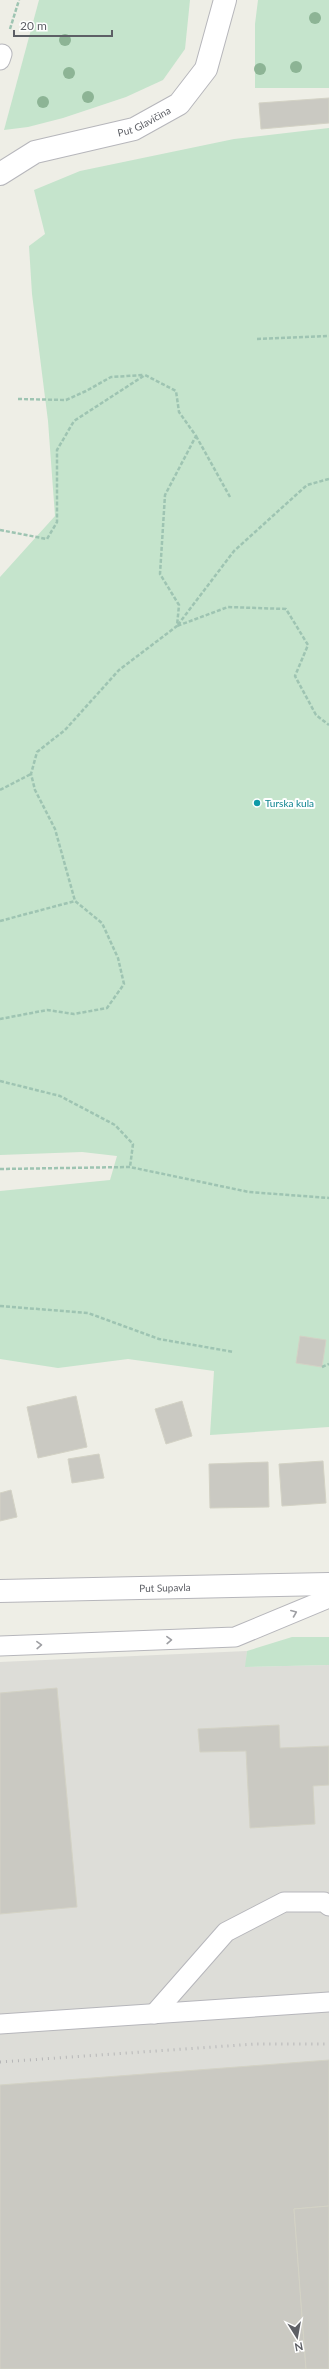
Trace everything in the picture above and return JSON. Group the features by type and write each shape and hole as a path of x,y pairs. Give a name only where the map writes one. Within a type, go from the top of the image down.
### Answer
{"street":[{"name":"Put Glavičina","path":"0,174 35,152 134,129 179,104 206,70 225,0"},
{"name":"Put Supavla","path":"0,1592 329,1584"}],"lane":[{"path":"0,1646 235,1637 329,1598"},
{"path":"154,2014 226,1932 284,1902 324,1902 329,1906"},
{"path":"0,2024 329,2002"}],"path":[{"path":"12,23 19,0"},
{"path":"256,339 329,336"},
{"path":"0,530 47,539 57,522 57,450 74,421 145,375"},
{"path":"18,399 66,400 111,377 145,375 176,391 179,412 196,436 230,497"},
{"path":"177,626 179,605 160,574 165,494 196,436"},
{"path":"0,1019 47,1010 74,1014 107,1008 124,984 118,958 102,924 75,901 55,829 35,790 32,774 37,752 65,730 119,670 177,626 234,551 307,485 329,479"},
{"path":"177,626 228,607 286,609 308,645 295,676 316,715 329,725"},
{"path":"0,790 32,774"},
{"path":"0,921 75,901"},
{"path":"0,1081 60,1096 115,1125 133,1144 130,1167"},
{"path":"0,1169 130,1167 249,1192 329,1198"},
{"path":"0,1306 88,1313 159,1339 234,1352"},
{"path":"322,1367 329,1364"}],"shaded area":[{"path":"247,1651 246,1667 329,1665 329,2369 0,2369 0,1662"}],"green space":[{"path":"39,0 190,0 185,49 163,80 126,97 63,118 28,127 4,130"},
{"path":"258,0 329,0 329,88 255,88 255,24"},
{"path":"329,128 329,1427 210,1435 214,1371 128,1359 58,1368 0,1359 0,1191 110,1180 117,1156 82,1152 0,1155 0,577 55,516 48,421 32,294 29,246 45,234 34,190 80,171 234,139"},
{"path":"292,1637 329,1637 329,1665 245,1667 247,1651"}],"building":[{"path":"329,98 329,123 261,129 259,103"},
{"path":"300,1336 326,1340 322,1367 296,1363"},
{"path":"76,1396 87,1447 38,1458 27,1407"},
{"path":"182,1401 192,1436 166,1444 155,1409"},
{"path":"99,1454 104,1478 72,1483 68,1459"},
{"path":"323,1461 326,1503 282,1506 279,1464"},
{"path":"268,1462 269,1507 210,1508 209,1464"},
{"path":"11,1490 17,1517 0,1521 0,1493"},
{"path":"57,1688 77,1907 0,1914 0,1693"},
{"path":"279,1725 280,1748 329,1746 329,1785 313,1786 315,1824 250,1828 246,1751 200,1752 198,1729"},
{"path":"329,2060 329,2206 294,2209 306,2369 0,2369 0,2085"},
{"path":"329,2206 329,2369 306,2369 294,2209"}],"railway":[{"path":"0,2062 255,2044 329,2044"}],"place":[{"name":"Turska kula","path":"257,803"}]}
